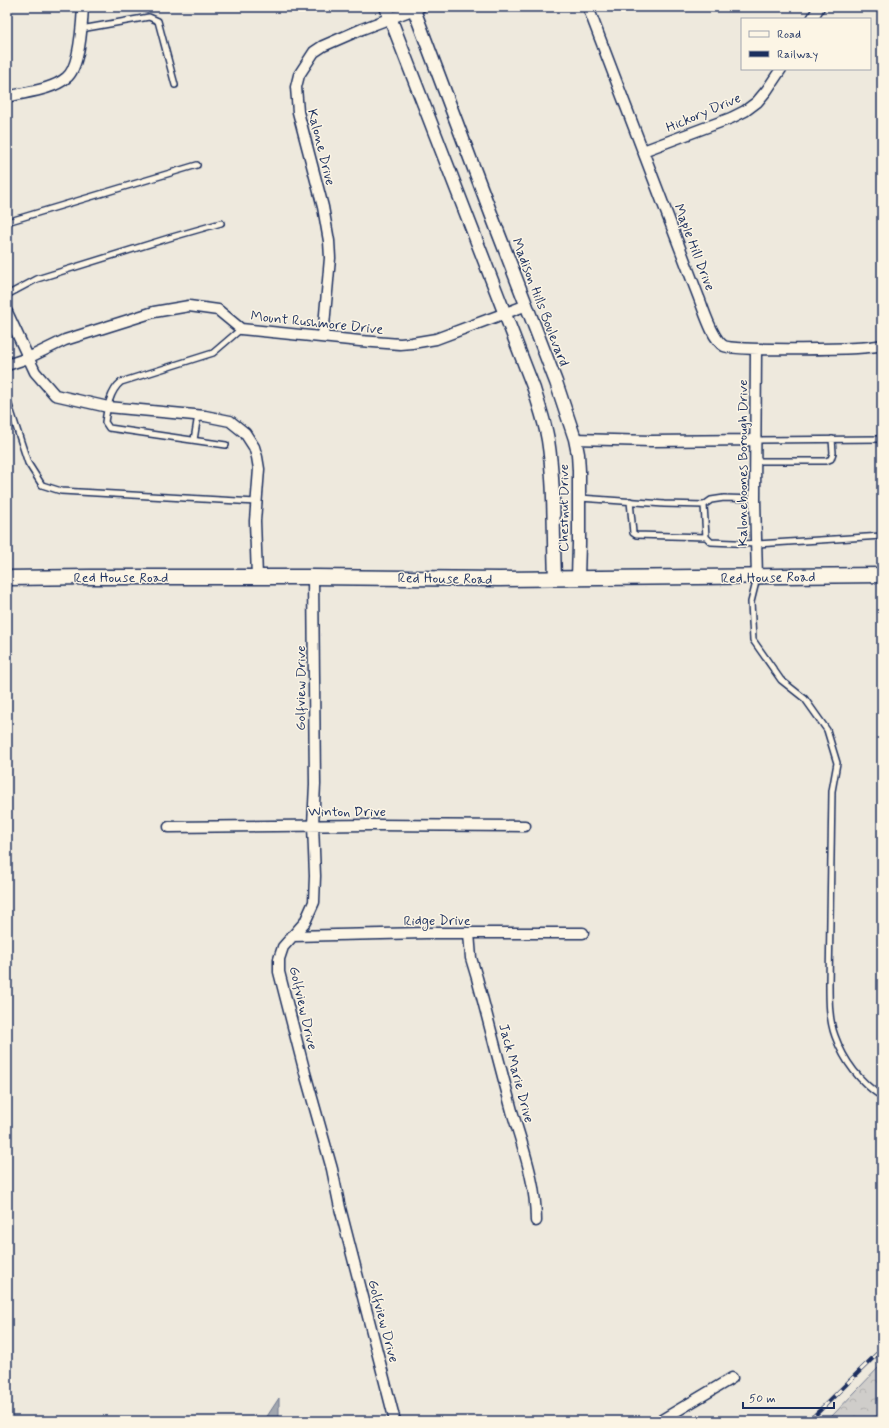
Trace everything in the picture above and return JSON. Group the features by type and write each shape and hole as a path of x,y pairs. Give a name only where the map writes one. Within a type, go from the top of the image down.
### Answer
{"main road":[{"name":"Red House Road","path":"7,578 555,578 882,575"}],"street":[{"path":"7,97 49,86 68,77 72,72 75,62 84,7"},
{"name":"Maple Hill Drive","path":"588,7 644,151 698,298 717,339 724,346 732,348 851,348 882,346"},
{"path":"813,18 819,7"},
{"path":"416,8 388,13 534,389 548,439 551,468 555,578"},
{"name":"Madison Hills Boulevard","path":"416,8 522,307 556,382 575,439"},
{"name":"Kalone Drive","path":"323,337 330,258 329,241 324,212 300,126 296,87 299,75 314,52 330,43 362,29 388,13"},
{"name":"Hickory Drive","path":"644,151 745,111 757,102 780,70"},
{"name":"Mount Rushmore Drive","path":"7,365 28,358 65,340 154,312 189,306 218,310 241,329 386,344 412,343 436,339 522,307"},
{"path":"7,312 35,372 55,395 108,407 198,415 230,421 245,433 254,447 257,457 257,577"},
{"name":"Kaloneboones Borough Drive","path":"756,349 755,499 757,577"},
{"path":"575,439 651,441 756,440"},
{"name":"Chestnut Drive","path":"575,439 578,454 580,498 578,577"},
{"name":"Golfview Drive","path":"313,577 315,784 313,825 315,863 314,902 306,922 282,948 279,959 279,972 332,1169 340,1208 395,1421"},
{"name":"Winton Drive","path":"169,827 313,825 525,826"},
{"name":"Jack Marie Drive","path":"469,933 473,967 478,978 512,1112 531,1173 536,1204 536,1221"},
{"name":"Ridge Drive","path":"292,936 583,933"},
{"path":"660,1421 732,1378"}],"lane":[{"path":"81,29 149,17 153,18 158,22 175,85"},
{"path":"7,222 197,165"},
{"path":"7,295 37,279 161,240 221,223"},
{"path":"226,445 109,428 105,422 108,407 115,387 121,382 213,352 241,329"},
{"path":"7,399 28,463 42,485 61,491 256,502"},
{"path":"194,440 198,415"},
{"path":"756,461 826,461 831,459 833,454 832,439"},
{"path":"756,440 882,439"},
{"path":"580,498 704,505 712,500 724,498 755,499"},
{"path":"630,502 633,533 636,535 706,537"},
{"path":"704,505 706,537 711,542 756,544 882,536"},
{"path":"757,577 751,602 753,640 781,680 804,699 827,730 837,763 832,791 829,984 830,1010 834,1035 855,1074 882,1097"}],"green space":[{"path":"882,1364 882,1421 826,1421 831,1417"}],"shaded area":[{"path":"279,1398 279,1421 264,1421"}],"railway":[{"path":"809,1421 882,1349"}]}
